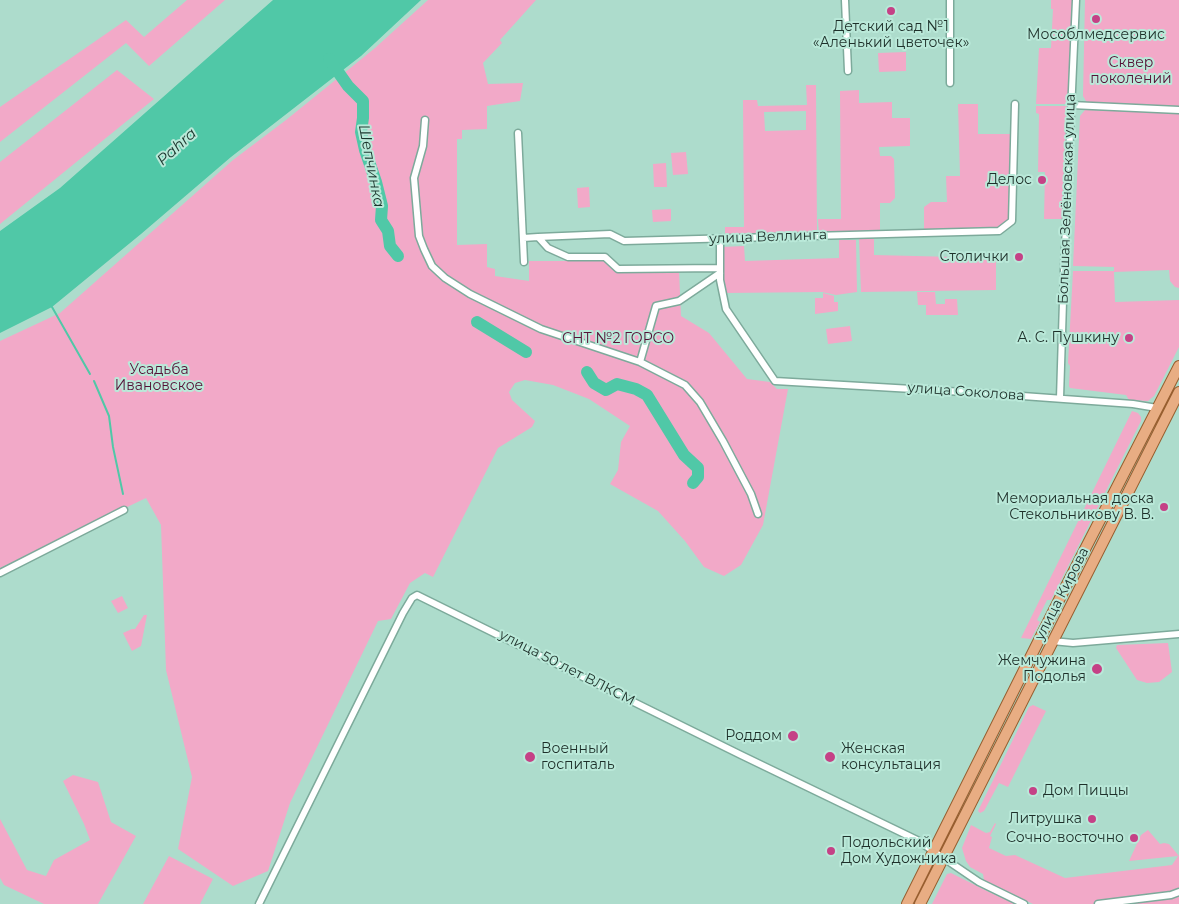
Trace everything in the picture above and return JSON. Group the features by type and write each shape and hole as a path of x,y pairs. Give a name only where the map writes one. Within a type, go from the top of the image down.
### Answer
{"main road":[{"name":"улица Кирова","path":"907,904 1179,366"},
{"name":"улица Кирова","path":"920,904 1097,552 1169,411 1178,398"},
{"path":"1157,408 1169,411"},
{"path":"1087,546 1087,551 1090,553 1097,552"},
{"path":"1033,652 1037,649 1041,650 1044,658"}],"street":[{"path":"846,0 848,71"},
{"path":"950,0 950,83"},
{"name":"Большая Зелёновская улица","path":"1060,398 1076,0"},
{"name":"улица Веллинга","path":"523,238 610,234 624,241 999,230 1012,221 1015,104"},
{"path":"1072,105 1179,110"},
{"path":"425,120 423,146 414,178 420,236 432,266 445,278 470,294 540,329 640,362 685,385 700,402 723,441 751,494 758,514"},
{"path":"518,133 524,262"},
{"path":"538,237 555,253 568,257 605,257 618,269 720,271"},
{"path":"720,238 720,271"},
{"path":"640,362 656,306 679,301 720,271"},
{"name":"улица Соколова","path":"720,271 726,309 775,381 922,388 1133,404 1157,408"},
{"path":"0,573 124,510"},
{"name":"улица 50 лет ВЛКСМ","path":"259,904 403,614 412,598 417,595 917,840 979,882 1024,904"},
{"path":"1052,641 1074,643 1179,634"},
{"path":"1098,904 1171,895 1179,892"}],"green space":[{"path":"187,0 225,0 149,66 126,43 0,142 0,107 126,20 144,37"},
{"path":"428,0 536,0 500,40 502,43 483,63 488,84 523,83 520,101 487,106 487,129 462,130 462,139 457,139 457,245 487,244 487,267 495,269 495,276 529,281 529,261 606,261 618,272 679,271 681,316 709,333 747,379 770,382 777,389 788,389 763,525 741,565 724,576 704,567 685,541 658,511 610,484 618,470 621,442 630,426 589,399 553,385 525,380 515,383 509,392 512,400 535,421 532,427 498,448 433,577 425,573 410,583 391,619 378,621 290,803 268,871 233,886 178,849 192,777 166,670 161,525 146,498 0,568 0,341 60,313 233,160 375,48"},
{"path":"1051,0 1074,0 1069,104 1036,104 1039,48 1051,48 1053,9 1051,9"},
{"name":"Сквер поколений","path":"1085,0 1179,0 1179,106 1087,103 1083,96"},
{"path":"906,52 906,71 879,72 878,53"},
{"path":"117,70 154,99 0,224 0,162"},
{"path":"806,85 816,85 817,234 725,236 725,227 744,227 743,100 757,100 758,106 807,105","holes":["806,111 806,130 765,131 764,112"]},
{"path":"859,90 859,103 892,102 892,118 910,118 910,146 879,147 880,156 891,156 894,159 895,198 890,203 880,203 880,232 819,234 818,219 841,219 840,91"},
{"path":"958,104 978,104 978,134 1013,134 1011,220 998,229 924,231 924,207 931,202 947,202 946,176 960,176"},
{"path":"1036,106 1070,106 1064,219 1044,219 1045,172 1038,172 1039,114 1036,113"},
{"path":"1085,110 1179,113 1179,288 1175,287 1170,281 1169,270 1114,272 1115,302 1179,300 1179,347 1154,396 1148,401 1129,400 1126,395 1070,388 1069,386 1070,366 1068,363 1073,271 1114,271 1114,267 1073,266 1080,116"},
{"path":"686,152 688,174 673,175 671,153"},
{"path":"666,163 667,187 654,187 653,164"},
{"path":"589,187 590,207 578,208 577,188"},
{"path":"671,209 671,221 653,222 652,210"},
{"path":"859,239 874,239 874,255 996,258 996,290 861,292"},
{"path":"839,240 856,240 857,292 836,295 822,292 725,293 722,280 721,247 744,246 745,261 839,258"},
{"path":"917,292 935,292 936,304 945,304 945,299 957,299 958,315 926,315 926,305 918,305"},
{"path":"823,293 834,296 834,302 838,302 838,311 815,314 815,298 823,298"},
{"path":"850,326 852,341 828,344 826,329"},
{"path":"1132,411 1138,413 1141,421 1051,600 1047,600 1037,620 1040,622 1031,639 1021,638"},
{"path":"122,596 128,608 118,613 111,601"},
{"path":"144,615 147,615 141,646 132,651 123,633 135,629"},
{"path":"1168,643 1172,672 1159,682 1147,683 1137,680 1116,648 1117,645"},
{"path":"1033,705 1046,711 1008,787 999,783 984,811 980,813 978,811 1029,707"},
{"path":"73,775 98,782 111,822 136,836 98,904 44,904 4,885 0,878 0,819 27,870 46,876 54,860 90,840 63,781"},
{"path":"995,823 990,836 992,837 989,848 1006,856 1015,855 1065,878 1172,865 1178,856 1129,861 1141,835 1148,830 1160,844 1169,844 1179,856 1179,904 1033,904 984,880 983,874 970,867 966,861 962,848 971,825 986,833 990,832"},
{"path":"169,856 213,879 200,904 143,904"},
{"path":"951,873 1015,904 932,904 947,874"}],"water":[{"name":"Pahra","path":"273,0 421,0 361,56 231,157 52,307 0,333 0,231 60,188"}],"waterway":[{"name":"Шепчинка","path":"329,59 348,86 363,101 361,132 365,150 382,206 381,220 388,231 390,246 398,256"},
{"path":"52,307 90,374"},
{"name":"Шепчинка","path":"477,322 526,352"},
{"name":"Шепчинка","path":"587,372 594,383 606,390 617,384 636,389 647,395 684,455 698,468 698,477 693,483"},
{"path":"94,381 109,416 113,447 123,494"}],"place":[{"name":"Детский сад №1 «Аленький цветочек»","path":"891,11"},
{"name":"Мособлмедсервис","path":"1096,19"},
{"name":"Делос","path":"1042,180"},
{"name":"Столички","path":"1019,257"},
{"name":"А. С. Пушкину","path":"1129,338"},
{"name":"Мемориальная доска Стекольникову В. В.","path":"1164,507"},
{"name":"Жемчужина Подолья","path":"1097,669"},
{"name":"Роддом","path":"793,736"},
{"name":"Военный госпиталь","path":"530,757"},
{"name":"Женская консультация","path":"830,757"},
{"name":"Дом Пиццы","path":"1033,791"},
{"name":"Литрушка","path":"1092,819"},
{"name":"Сочно-восточно","path":"1134,838"},
{"name":"Подольский Дом Художника","path":"831,851"}],"park label":[{"name":"СНТ №2 ГОРСО","path":"618,339"},
{"name":"Усадьба Ивановское","path":"159,378"}]}
